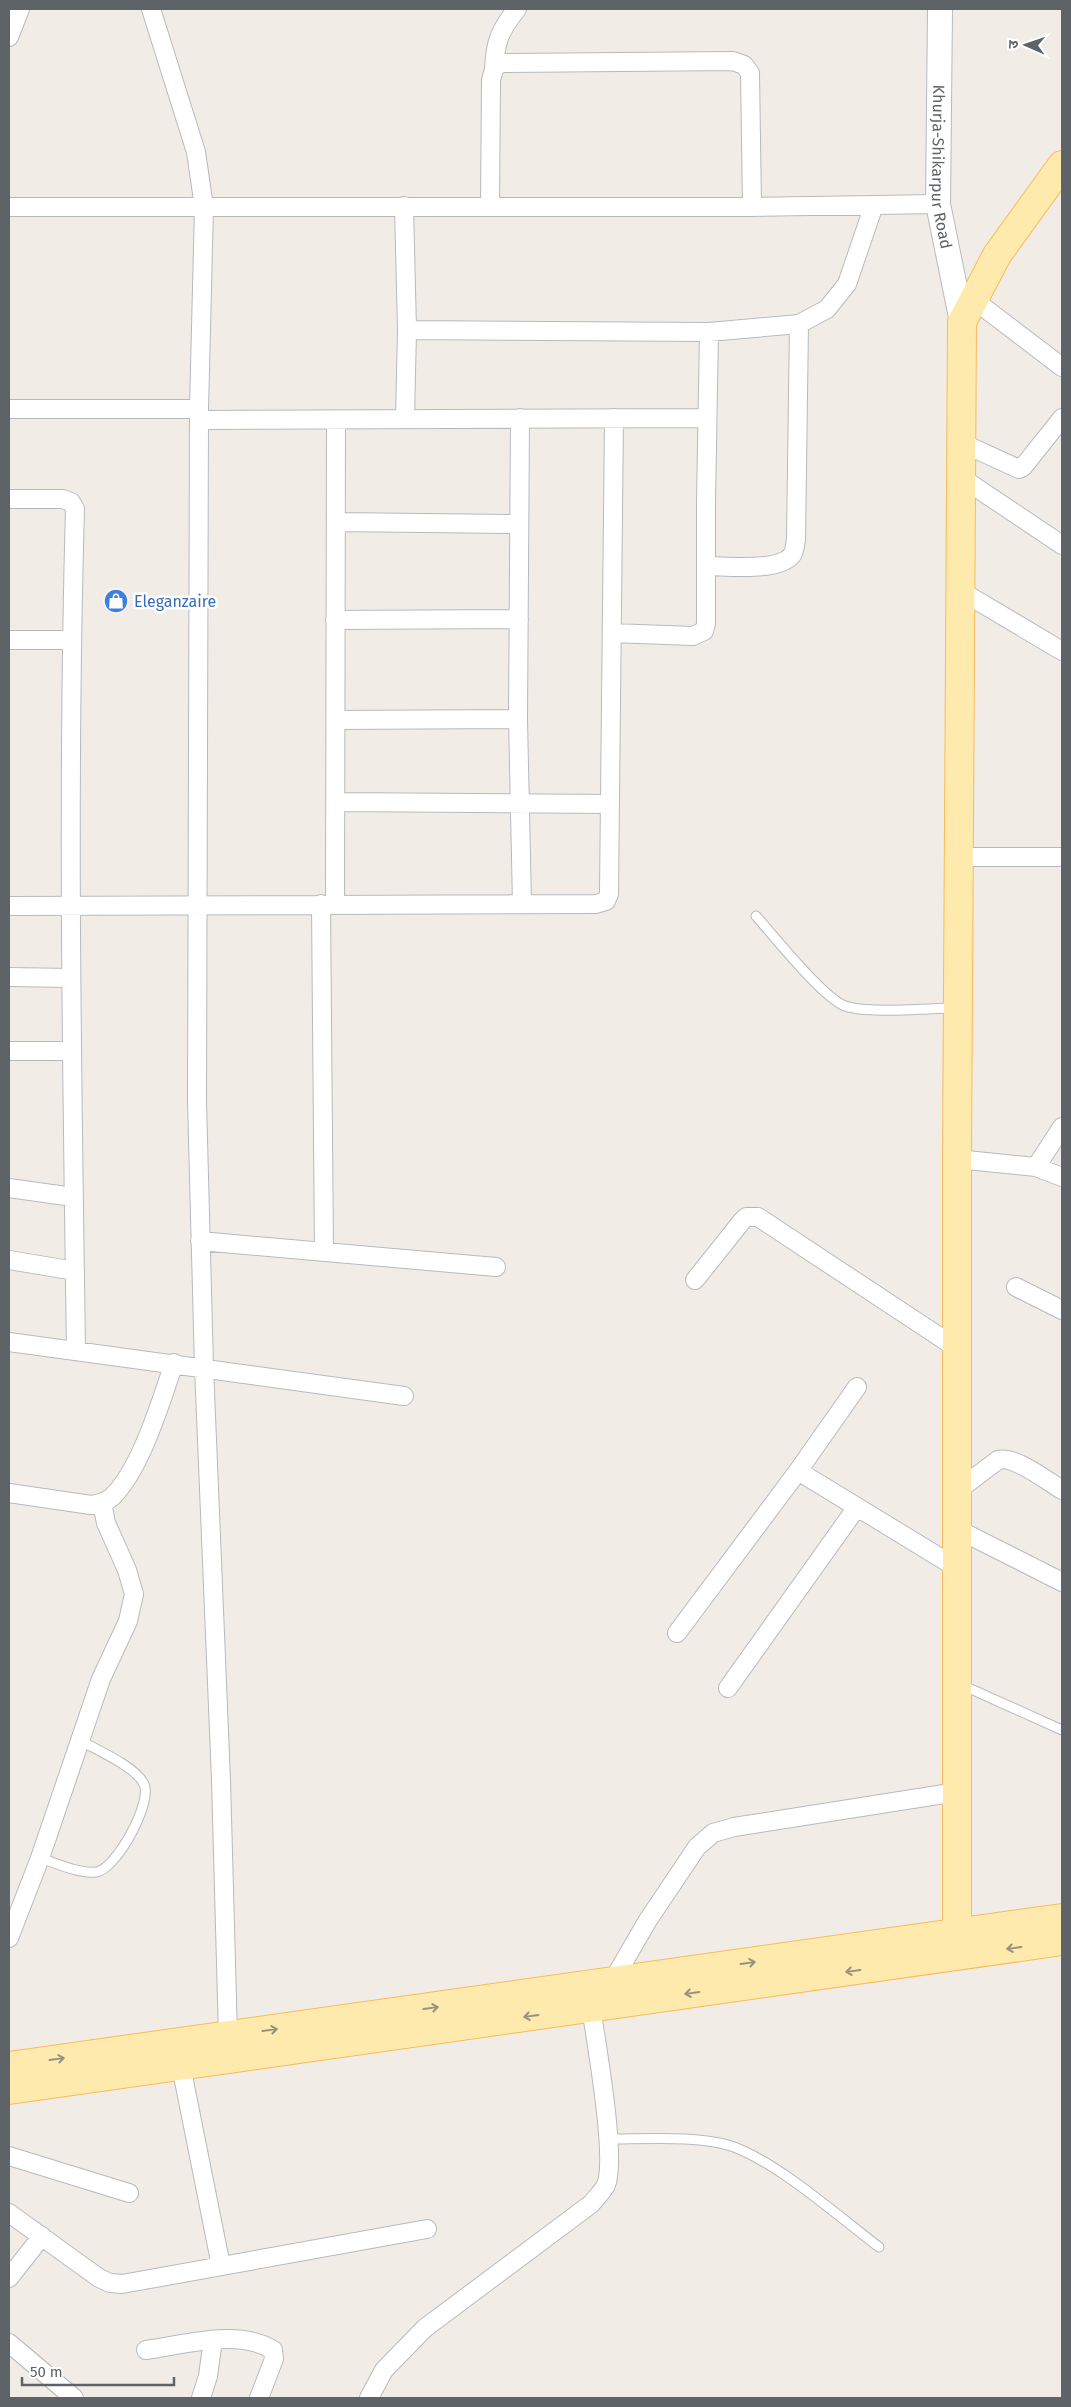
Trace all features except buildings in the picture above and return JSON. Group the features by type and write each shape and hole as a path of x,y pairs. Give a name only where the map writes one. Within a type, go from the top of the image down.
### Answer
{"main road":[{"path":"957,1944 959,857 962,443 968,311 997,254 1058,181"},
{"path":"9,2066 178,2054 591,2008 957,1944 1062,1918"},
{"path":"9,2090 178,2054 228,2036 612,1982 957,1944 1062,1941"}],"street":[{"path":"9,37 20,9"},
{"path":"151,9 196,152 204,207 200,415 198,905 200,1241 221,1780 228,2036"},
{"path":"490,207 491,80 494,69 495,47 501,31 517,9"},
{"name":"Khurja-Shikarpur Road","path":"940,9 938,204 968,311"},
{"path":"494,69 500,63 510,62 733,62 744,64 750,72 752,207"},
{"path":"9,207 752,207 938,204"},
{"path":"407,330 709,332 799,324 827,309 848,284 874,205"},
{"path":"404,206 407,330 405,418"},
{"path":"968,311 1062,367"},
{"path":"707,566 770,566 782,564 794,554 796,539 799,324"},
{"path":"612,633 693,636 704,631 706,624 707,566 709,332"},
{"path":"9,409 336,421 405,418 708,418"},
{"path":"520,418 518,719 522,904"},
{"path":"9,906 596,904 606,901 609,894 614,418"},
{"path":"962,443 1019,469 1023,467 1062,418"},
{"path":"324,1252 328,904 335,802 336,421"},
{"path":"962,478 1062,545"},
{"path":"9,499 64,499 71,502 75,509 71,640 71,1052 76,1351"},
{"path":"336,522 519,524"},
{"path":"961,591 1062,651"},
{"path":"336,620 519,619"},
{"path":"9,640 71,640"},
{"path":"335,720 518,719"},
{"path":"335,802 610,804"},
{"path":"959,857 1062,857"},
{"path":"9,977 71,978"},
{"path":"9,1051 71,1052"},
{"path":"1036,1167 1062,1127"},
{"path":"957,1159 1036,1167 1062,1177"},
{"path":"9,1188 73,1198"},
{"path":"695,1280 742,1221 752,1216 758,1217 958,1348"},
{"path":"200,1241 496,1267"},
{"path":"9,1260 75,1271"},
{"path":"1016,1287 1062,1310"},
{"path":"9,1342 204,1367 404,1396"},
{"path":"9,1493 91,1505 102,1503 112,1496 143,1448 174,1363"},
{"path":"677,1634 798,1472 857,1387"},
{"path":"957,1490 1003,1458 1015,1461 1062,1490"},
{"path":"798,1472 957,1568"},
{"path":"9,1938 40,1858 101,1679 128,1622 134,1594 127,1570 106,1523 102,1503"},
{"path":"728,1688 858,1507"},
{"path":"957,1529 1062,1582"},
{"path":"612,1982 648,1920 697,1847 713,1833 734,1827 957,1792"},
{"path":"369,2398 384,2370 425,2328 591,2204 606,2185 609,2162 608,2139 591,2008"},
{"path":"178,2054 220,2266"},
{"path":"9,2156 129,2192"},
{"path":"9,2213 99,2278 110,2283 122,2284 427,2229"},
{"path":"9,2278 42,2236"},
{"path":"146,2350 213,2340 251,2341 264,2344 273,2350 274,2359 260,2398"},
{"path":"201,2398 208,2376 213,2340"},
{"path":"9,2343 74,2398"}],"lane":[{"path":"756,916 819,986 844,1006 860,1009 959,1008"},
{"path":"957,1683 1062,1730"},
{"path":"40,1858 82,1871 96,1872 106,1868 117,1858 143,1809 146,1798 144,1784 135,1773 81,1741"},
{"path":"608,2139 701,2141 733,2147 765,2163 879,2247"}],"place":[{"name":"Eleganzaire","path":"116,601"}]}
